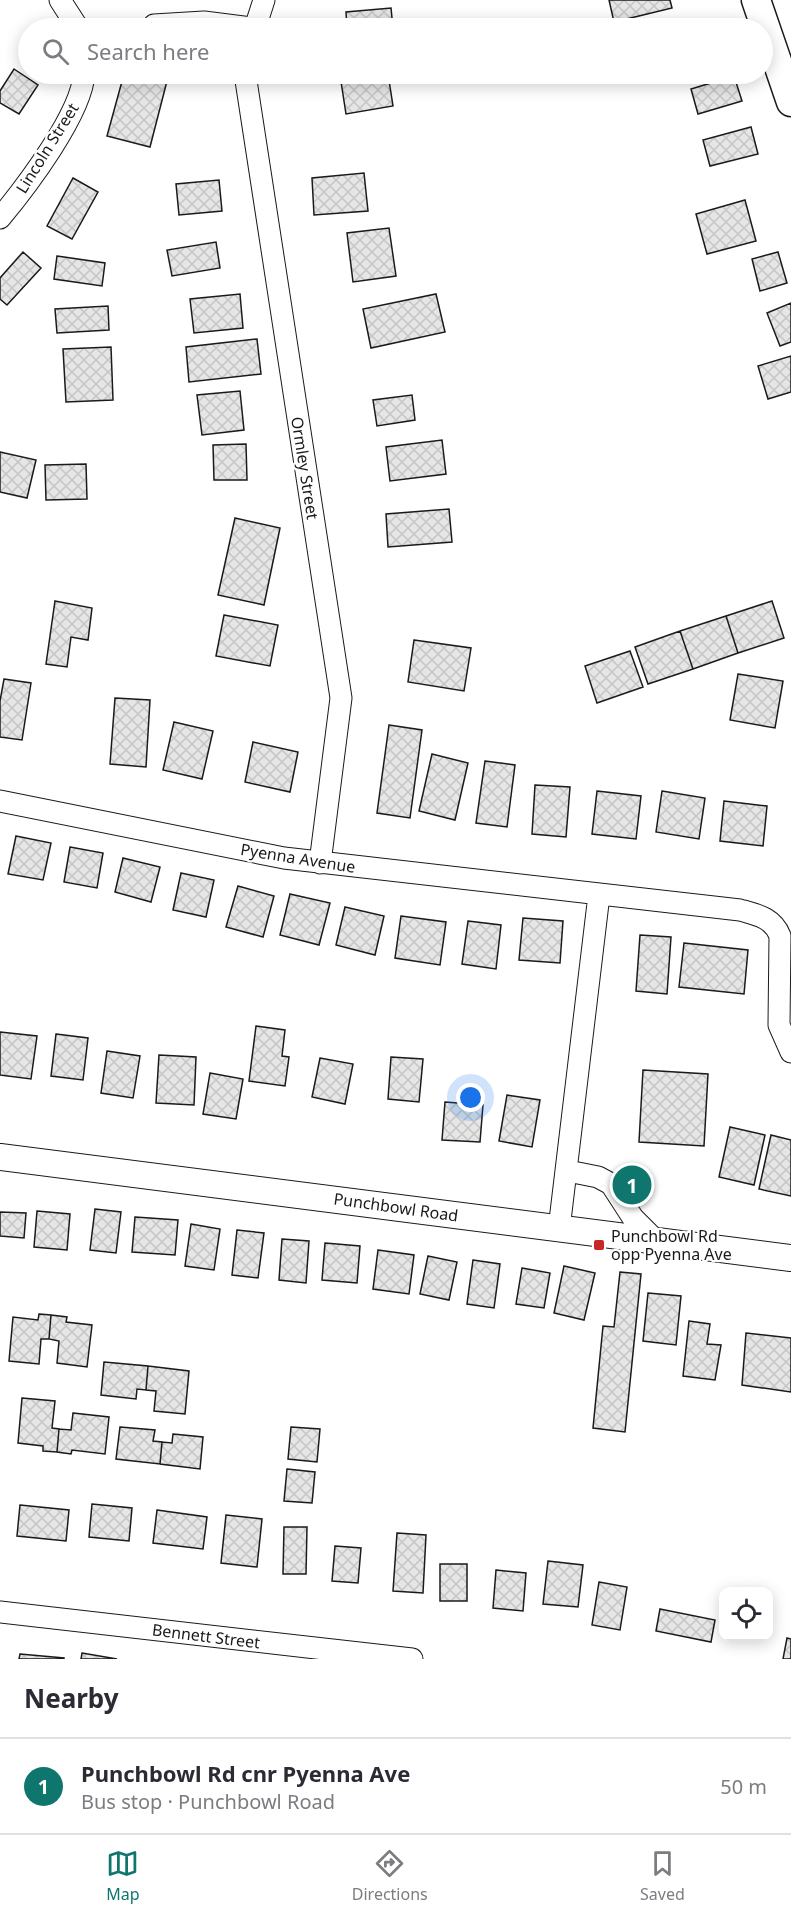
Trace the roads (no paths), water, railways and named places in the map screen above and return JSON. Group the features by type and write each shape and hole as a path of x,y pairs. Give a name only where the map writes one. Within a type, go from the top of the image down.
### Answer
{"main road":[{"path":"756,0 762,18"},
{"path":"773,50 791,102"}],"street":[{"path":"60,0 72,18"},
{"path":"257,18 264,0"},
{"name":"Lincoln Street","path":"0,218 67,122 81,84"},
{"name":"Ormley Street","path":"247,84 340,698 320,862"},
{"name":"Pyenna Avenue","path":"0,801 284,858 740,910 769,920 777,927 780,936 779,1025 791,1052"},
{"path":"559,1229 568,1171 599,895"},
{"name":"Punchbowl Road","path":"0,1157 791,1258"},
{"path":"568,1171 598,1177 611,1184 633,1218 656,1241"},
{"name":"Bennett Street","path":"0,1612 411,1659"}],"place":[{"name":"Punchbowl Rd cnr Pyenna Ave","path":"632,1185"},
{"name":"Punchbowl Rd opp Pyenna Ave","path":"599,1245"}]}
